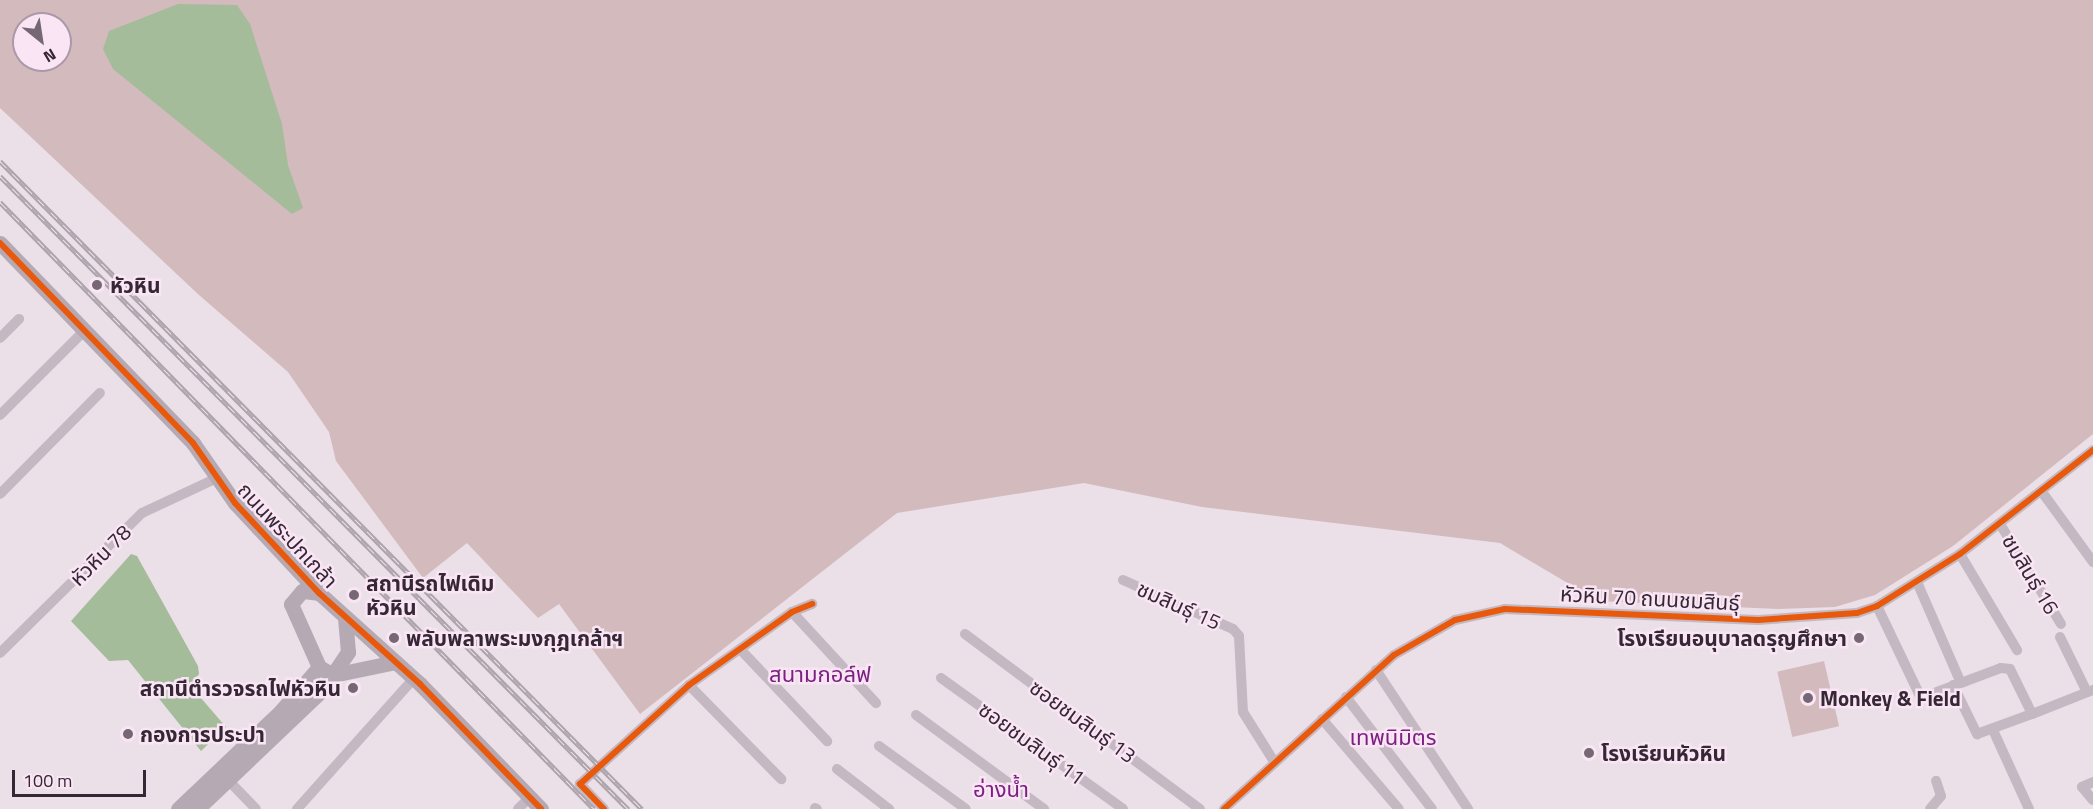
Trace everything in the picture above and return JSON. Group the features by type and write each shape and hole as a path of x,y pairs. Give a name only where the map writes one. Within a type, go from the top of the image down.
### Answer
{"street":[{"name":"ถนนพระปกเกล้า","path":"0,243 193,443 215,479 319,593 345,620 414,678 541,809"},
{"path":"0,338 19,320"},
{"path":"1,411 84,331"},
{"path":"0,494 100,393"},
{"path":"2089,454 2093,466"},
{"name":"หัวหิน 70 ถนนชมสินธุ์","path":"1224,809 1376,670 1440,626 1505,609 1758,620 1829,617 1877,606 1960,554 2089,454"},
{"name":"หัวหิน 78","path":"0,653 142,513 215,479"},
{"path":"2042,492 2093,562"},
{"name":"ชมสินธุ์ 16","path":"2000,524 2061,624"},
{"path":"1960,554 2017,650"},
{"path":"294,565 297,584 292,610 326,671"},
{"name":"ชมสินธุ์ 15","path":"1122,580 1233,629 1239,636 1243,712 1275,763"},
{"path":"1917,582 1973,730 1977,734 1993,730 2090,691 2060,637"},
{"path":"293,598 302,591 319,593"},
{"path":"604,809 580,784 689,686 792,612 812,604"},
{"path":"1877,606 1921,698 2001,668 2010,669 2032,714"},
{"path":"792,612 876,703"},
{"path":"197,809 223,776 286,715 350,646 345,620"},
{"name":"ซอยชมสินธุ์ 13","path":"965,634 1200,809"},
{"path":"740,649 827,741"},
{"path":"326,671 395,662"},
{"path":"1376,670 1468,809"},
{"path":"297,809 414,678"},
{"name":"ซอยชมสินธุ์ 11","path":"941,678 1123,809"},
{"path":"689,686 781,779"},
{"path":"1346,697 1428,807"},
{"path":"916,715 1044,809"},
{"path":"1322,719 1399,809"},
{"path":"1993,730 2029,809"},
{"path":"879,746 966,809"},
{"path":"837,769 889,809"},
{"path":"178,809 223,776"},
{"path":"223,776 256,809"},
{"path":"1930,809 1941,796 1936,781"},
{"path":"2093,782 2082,787 2093,800"},
{"path":"518,809 529,798"}],"shaded area":[{"path":"0,0 2093,0 2093,434 1953,546 1875,595 1835,607 1778,609 1598,601 1500,543 1202,507 1084,483 897,513 640,714 559,604 538,618 467,543 423,578 336,461 329,432 288,372 199,295 0,108"},
{"path":"178,4 237,5 250,24 282,124 288,165 303,208 292,214 113,69 103,49 109,31"},
{"path":"131,554 137,556 198,666 199,674 192,683 194,690 226,727 201,751 128,660 109,661 71,621"},
{"name":"Monkey & Field","path":"1824,661 1839,726 1792,737 1777,672"}],"railway":[{"path":"0,161 642,809"},
{"path":"0,176 628,809"},
{"path":"0,202 594,809"}],"cycle path":[{"path":"0,243 193,443 235,503 319,593 420,684 541,809"},
{"path":"1224,809 1394,655 1455,620 1505,609 1758,620 1857,613 1877,606 1960,554 2093,450"},
{"path":"604,809 580,784 689,685 792,612 812,604"}],"place":[{"name":"หัวหิน","path":"97,285"},
{"name":"สถานีรถไฟเดิม หัวหิน","path":"354,595"},
{"name":"พลับพลาพระมงกุฎเกล้าฯ","path":"394,638"},
{"name":"โรงเรียนอนุบาลดรุญศึกษา","path":"1859,638"},
{"name":"สถานีตำรวจรถไฟหัวหิน","path":"353,688"},
{"name":"Monkey & Field","path":"1808,698"},
{"name":"กองการประปา","path":"128,734"},
{"name":"โรงเรียนหัวหิน","path":"1589,753"}],"district":[{"name":"สนามกอล์ฟ","path":"820,675"},
{"name":"เทพนิมิตร","path":"1393,738"},
{"name":"อ่างน้ำ","path":"1001,790"}]}
